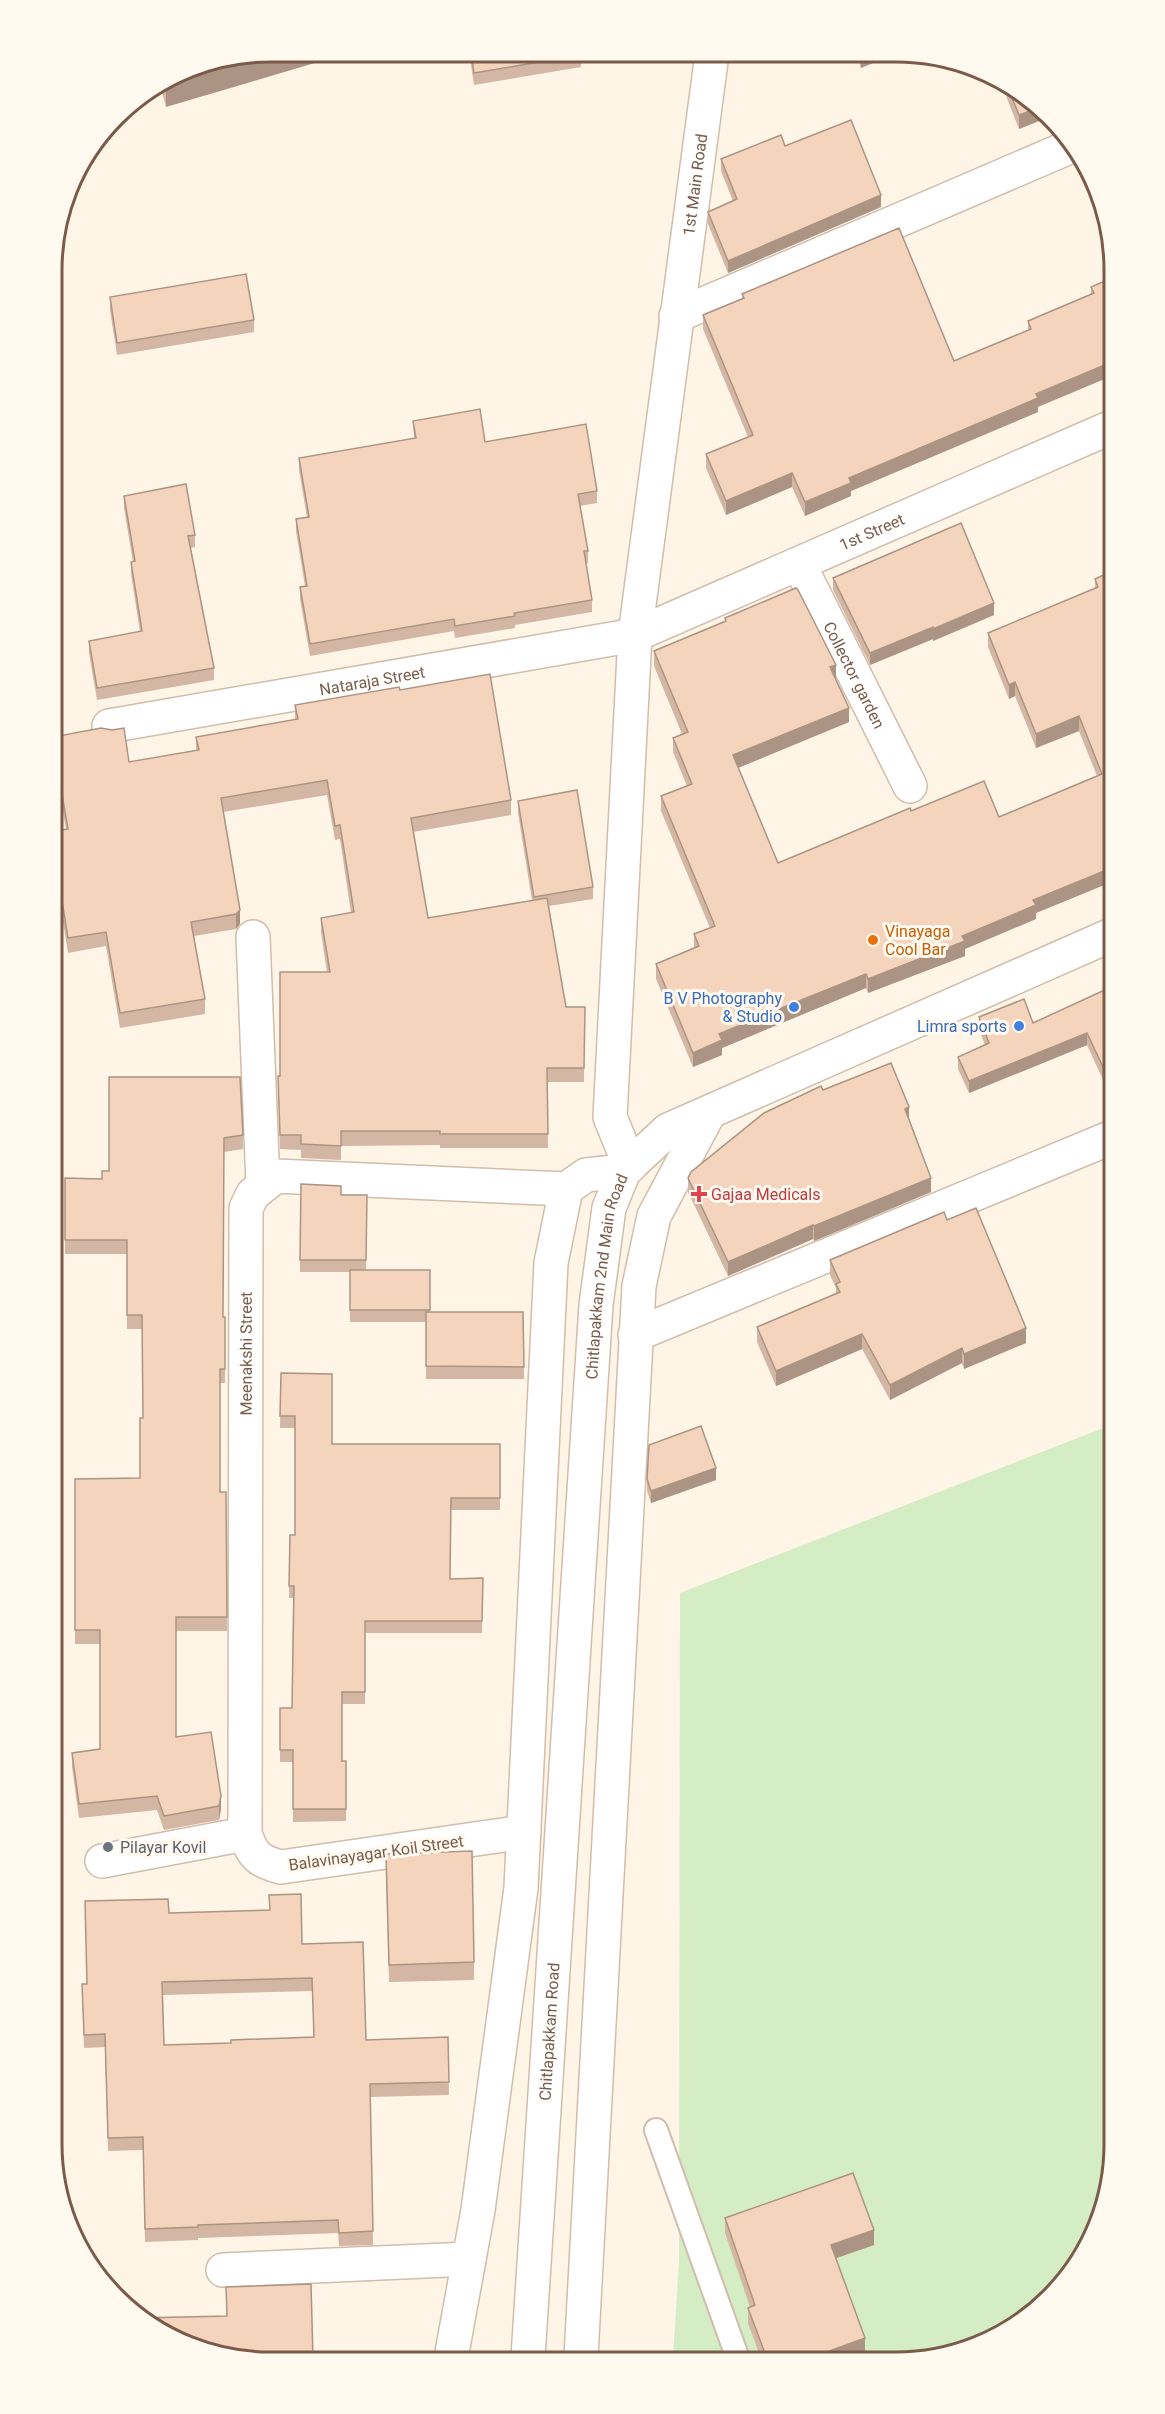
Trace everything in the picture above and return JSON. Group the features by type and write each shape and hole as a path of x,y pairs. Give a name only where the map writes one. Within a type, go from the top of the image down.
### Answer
{"street":[{"name":"1st Main Road","path":"627,1168 610,1117 635,635 711,62"},
{"path":"676,316 1064,149"},
{"name":"1st Street","path":"635,635 1104,430"},
{"name":"Collector garden","path":"799,564 910,786"},
{"name":"Nataraja Street","path":"109,726 635,635"},
{"path":"253,937 263,1184 276,1176 566,1189 586,1175 627,1168"},
{"name":"Chitlapakkam 2nd Main Road","path":"571,1707 596,1305 609,1208 627,1168 668,1130 1104,938"},
{"path":"581,2352 639,1286 654,1216 709,1113"},
{"path":"635,1335 1104,1141"},
{"name":"Meenakshi Street","path":"245,1834 246,1208 253,1194 263,1184"},
{"path":"452,2352 478,2210 521,1888 551,1263 566,1189"},
{"name":"Chitlapakkam Road","path":"528,2352 571,1707"},
{"name":"Balavinayagar Koil Street","path":"245,1834 251,1852 263,1862 281,1867 524,1832"},
{"path":"102,1861 245,1834"},
{"path":"223,2270 469,2259"}],"lane":[{"path":"656,2130 735,2352"}],"green space":[{"path":"1103,1428 1103,2158 1099,2185 1088,2224 1076,2248 1060,2271 1033,2301 1011,2317 987,2331 962,2341 922,2351 673,2352 679,2263 680,1593"}],"building":[{"path":"472,62 539,62 474,73"},
{"path":"232,65 186,79 203,73"},
{"path":"1012,98 1030,111 1019,115"},
{"path":"851,120 881,195 728,261 708,212 737,199 721,159 781,135 785,146"},
{"path":"899,228 954,361 1031,329 1028,321 1094,293 1091,287 1104,281 1104,365 1036,394 1038,398 849,478 851,483 805,502 792,473 726,501 706,454 753,435 703,315 744,298 742,294"},
{"path":"246,274 254,320 117,343 110,297"},
{"path":"480,409 485,442 586,424 597,491 578,494 588,551 584,551 592,600 455,626 454,619 310,644 300,587 307,586 296,519 309,517 299,458 416,438 413,421"},
{"path":"186,484 195,535 188,536 214,668 97,688 89,641 142,631 131,562 135,561 124,496"},
{"path":"961,523 994,603 870,653 833,578"},
{"path":"1104,575 1104,871 1033,900 1036,905 962,936 965,941 868,979 866,974 789,1005 719,1034 722,1040 693,1053 656,964 699,946 694,934 715,926 661,796 692,784 673,738 688,732 654,651 726,621 725,618 796,588 798,590 836,665 830,667 849,708 733,755 778,863 910,808 911,811 984,781 999,817 1102,774 1079,716 1036,734 1015,682 1009,685 988,633 1098,587 1095,579"},
{"path":"490,674 511,800 411,818 428,918 547,898 566,1007 585,1007 584,1068 547,1068 548,1134 341,1131 341,1146 301,1144 301,1135 280,1135 278,1076 280,1076 280,972 330,972 321,918 354,912 340,825 335,826 327,780 221,798 240,910 236,914 191,922 205,999 120,1013 106,932 68,938 62,901 62,830 68,829 62,794 62,735 101,728 112,730 124,728 129,762 199,750 196,737 298,719 295,705 399,687 400,690"},
{"path":"577,790 593,887 534,897 518,801"},
{"path":"1104,990 1104,1068 1087,1033 969,1081 958,1057 989,1043 979,1017 1024,999 1033,1023"},
{"path":"891,1063 909,1107 905,1109 931,1178 728,1262 688,1178 691,1172 764,1113 821,1086 823,1090"},
{"path":"109,1077 240,1077 243,1135 224,1138 225,1369 220,1369 220,1492 226,1492 227,1617 176,1617 176,1737 211,1732 221,1796 219,1806 164,1816 157,1796 79,1804 72,1753 100,1749 100,1630 75,1630 75,1479 140,1478 140,1418 143,1418 142,1315 127,1315 127,1240 65,1240 65,1178 102,1179 102,1171 109,1171"},
{"path":"301,1184 341,1186 341,1195 367,1195 366,1260 300,1260"},
{"path":"976,1208 1026,1328 964,1354 962,1348 890,1385 862,1334 776,1371 757,1327 840,1292 836,1284 840,1282 830,1260 944,1212 947,1220"},
{"path":"350,1270 430,1270 430,1310 350,1310"},
{"path":"426,1312 523,1312 524,1367 426,1366"},
{"path":"281,1373 332,1374 332,1444 500,1444 500,1498 451,1498 450,1579 483,1578 482,1621 365,1621 365,1692 342,1692 342,1761 346,1761 346,1809 293,1809 293,1750 280,1750 280,1708 292,1708 294,1586 289,1586 290,1535 295,1535 295,1416 280,1416"},
{"path":"701,1426 716,1468 651,1491 647,1479 649,1445"},
{"path":"472,1851 474,1962 389,1965 386,1854"},
{"path":"301,1894 302,1944 363,1942 366,2040 448,2037 449,2082 370,2084 373,2231 339,2233 338,2220 145,2229 143,2137 108,2138 105,2034 84,2035 82,1984 87,1984 85,1901 168,1899 169,1913 270,1910 269,1895","holes":["312,1978 314,2037 164,2045 162,1982"]},
{"path":"853,2173 874,2230 831,2245 865,2338 827,2352 764,2352 748,2308 755,2305 725,2218"},
{"path":"311,2284 313,2352 243,2351 229,2348 178,2331 155,2318 227,2316 226,2287"}],"place":[{"name":"Vinayaga Cool Bar","path":"873,940"},
{"name":"B V Photography & Studio","path":"794,1007"},
{"name":"Limra sports","path":"1019,1026"},
{"name":"Gajaa Medicals","path":"699,1194"},
{"name":"Pilayar Kovil","path":"108,1847"}]}
